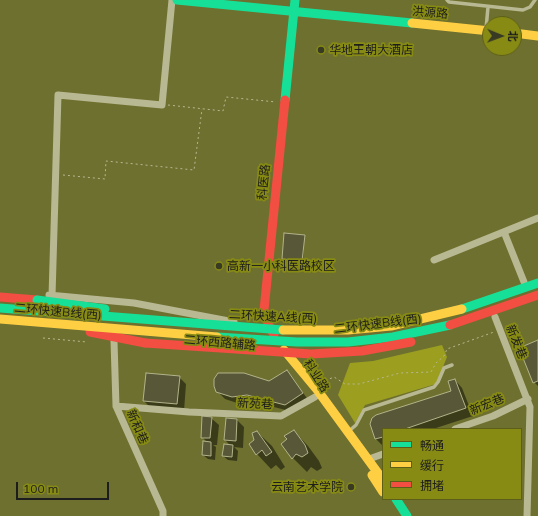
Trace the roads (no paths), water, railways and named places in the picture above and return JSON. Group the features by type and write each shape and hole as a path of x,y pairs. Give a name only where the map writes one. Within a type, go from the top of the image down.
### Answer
{"main road":[{"name":"洪源路","path":"177,0 482,29"},
{"name":"科医路","path":"291,359 268,324 264,310 295,0"},
{"path":"522,34 538,36"},
{"name":"二环快速A线(西)","path":"0,308 297,331 336,331 381,327 455,312 538,283"},
{"name":"二环快速B线(西)","path":"0,319 233,339 324,342 366,340 409,334 480,316 538,295"},
{"path":"0,297 70,303 182,323"},
{"path":"90,337 145,343 274,353 349,353 375,350 412,341 444,331 480,316"},
{"name":"科业路","path":"291,359 299,376 382,491"},
{"name":"科业路","path":"291,359 304,372 382,478"},
{"path":"389,500 399,516"},
{"path":"397,500 407,516"}],"street":[{"path":"52,296 54,175 58,96 162,105 172,0"},
{"path":"434,260 538,218"},
{"path":"504,232 524,282"},
{"name":"二环西路辅路","path":"0,291 139,304 235,322"},
{"name":"新发巷","path":"495,317 530,407 524,487 527,516"},
{"name":"二环西路辅路","path":"90,337 145,348 291,359 316,357 349,347"},
{"name":"新和巷","path":"114,341 116,406 163,511 163,516"},
{"name":"新苑巷","path":"116,406 189,412 281,416 315,397"},
{"name":"新宏巷","path":"458,428 492,416 528,399"},
{"path":"369,459 382,454"}],"lane":[{"path":"447,0 449,2 523,10 530,7 535,0"},
{"path":"488,6 488,16"},
{"path":"348,431 356,425 364,410 434,387 438,382 444,368 452,365"}],"place":[{"name":"华地王朝大酒店","path":"321,50"},
{"name":"高新一小科医路校区","path":"219,266"},
{"name":"云南艺术学院","path":"351,487"}]}
